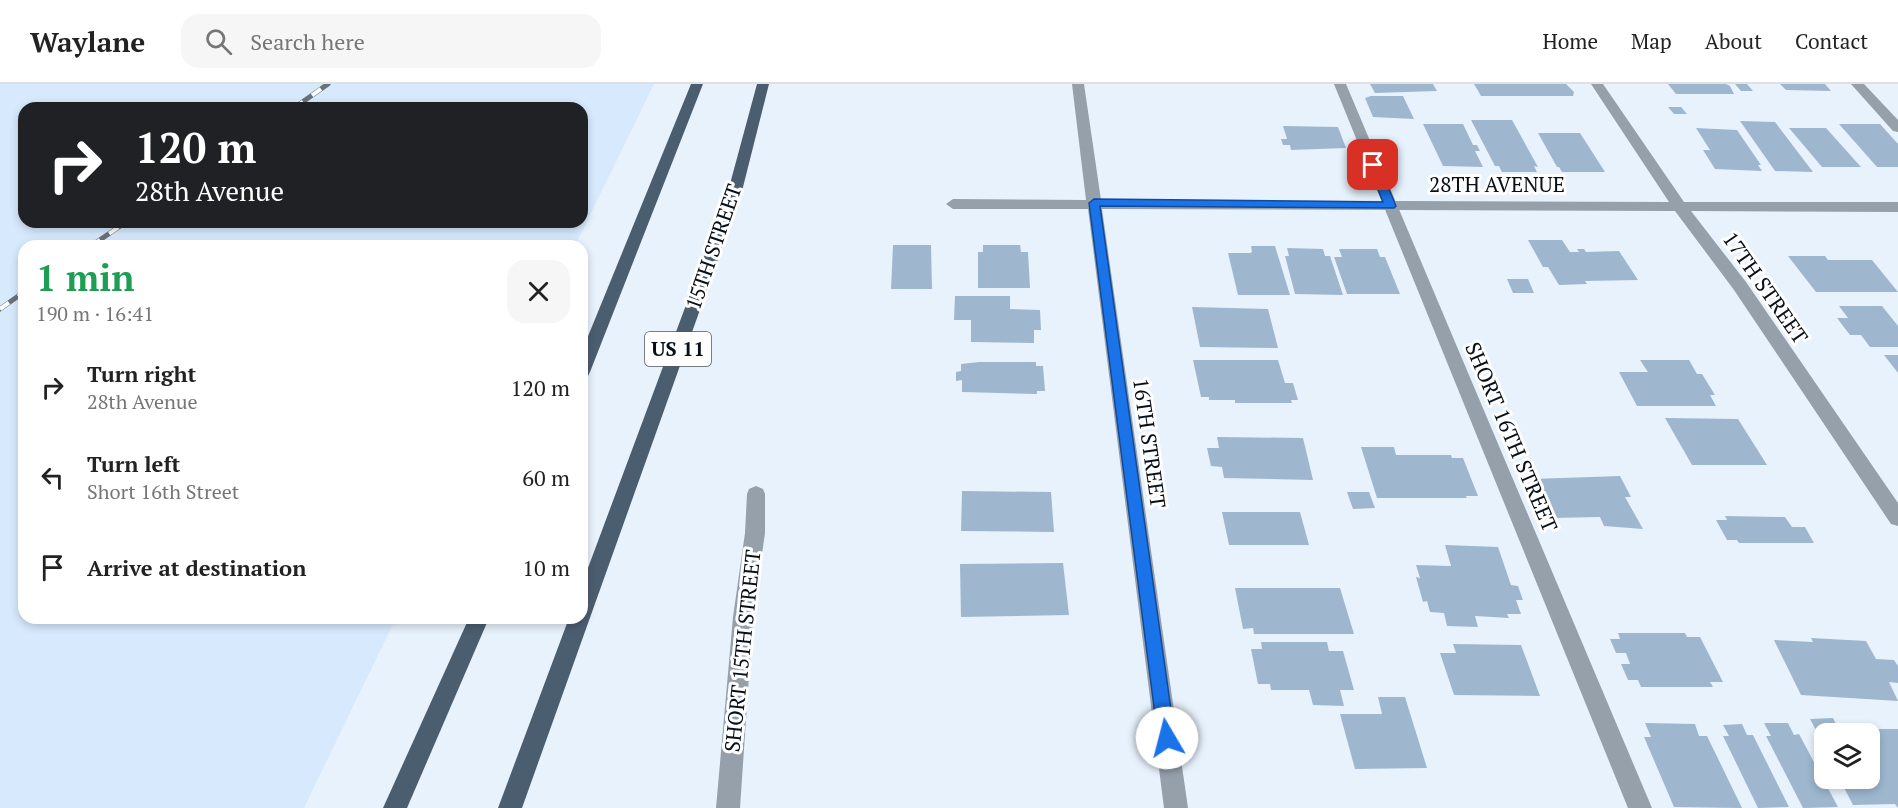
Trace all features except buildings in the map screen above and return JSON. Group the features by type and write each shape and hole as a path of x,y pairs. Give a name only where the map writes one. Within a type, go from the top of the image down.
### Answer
{"main road":[{"path":"588,357 698,84"},
{"name":"15TH STREET","path":"588,595 734,195 763,84"},
{"path":"395,808 476,624"},
{"path":"510,808 577,624"}],"street":[{"name":"16TH STREET","path":"1078,84 1176,808"},
{"name":"SHORT 16TH STREET","path":"1340,84 1640,808"},
{"name":"17TH STREET","path":"1597,84 1680,207 1740,286 1898,518"},
{"path":"1857,84 1898,128"},
{"name":"28TH AVENUE","path":"953,204 1898,207"},
{"name":"SHORT 15TH STREET","path":"728,808 743,617 755,533 756,494"}],"shaded area":[{"path":"0,84 654,84 588,219 588,102 18,102 18,228 584,228 578,240 18,240 18,624 393,624 304,808 0,808"}],"railway":[{"path":"302,102 328,84"},
{"path":"100,240 117,228"},
{"path":"0,309 18,296"}],"route":[{"path":"1167,738 1094,203 1390,206 1373,165"}]}
